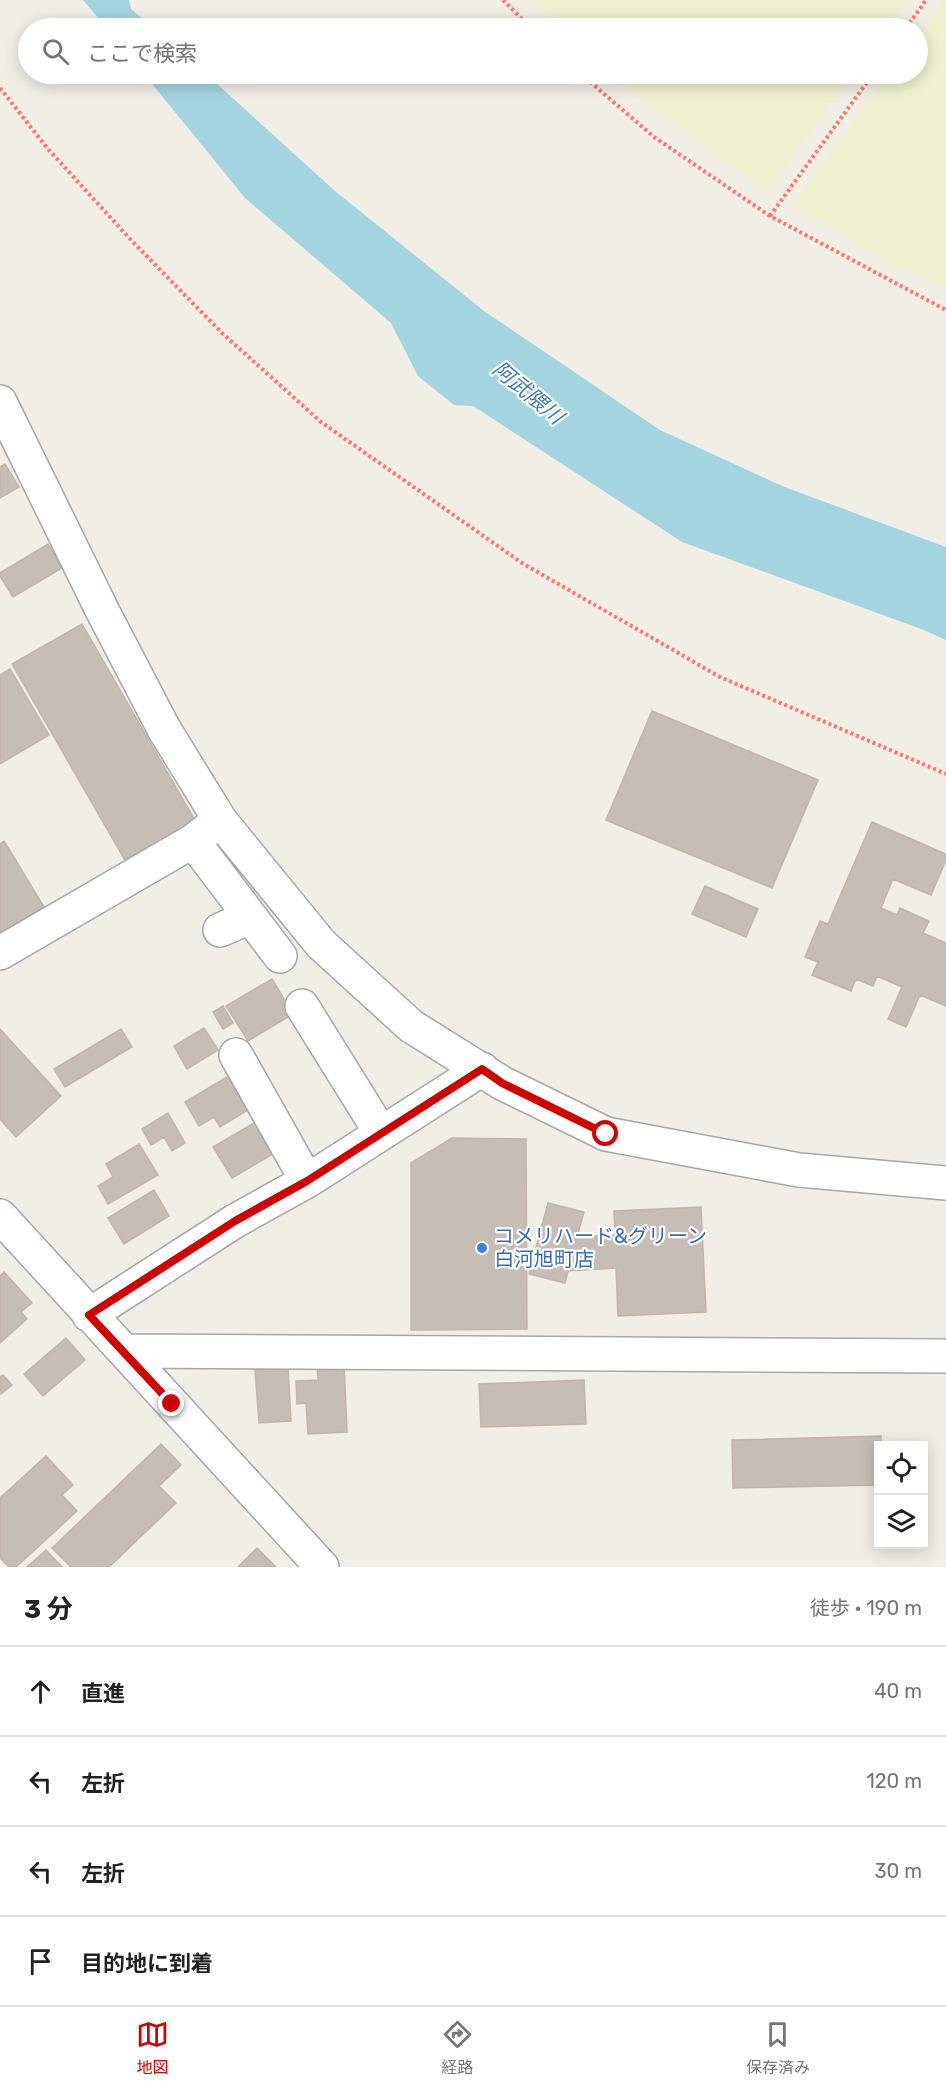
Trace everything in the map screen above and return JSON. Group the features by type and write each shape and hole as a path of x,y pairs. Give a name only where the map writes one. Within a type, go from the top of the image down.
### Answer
{"street":[{"path":"4,421 164,729 220,820 321,944 411,1026 502,1083 606,1134 799,1170 946,1183"},
{"path":"0,953 193,841 220,820"},
{"path":"193,841 280,956"},
{"path":"220,930 250,917"},
{"path":"303,1006 381,1133"},
{"path":"236,1054 307,1181"},
{"path":"89,1315 235,1221 307,1181 482,1069"},
{"path":"0,1216 322,1567"},
{"path":"124,1351 946,1356"}],"path":[{"path":"503,0 521,18"},
{"path":"913,18 926,0"},
{"path":"593,84 654,137 770,216 946,310"},
{"path":"770,216 866,84"},
{"path":"0,88 48,149 131,240 222,333 321,423 522,563 720,677 946,774"}],"green space":[{"path":"530,0 906,0 893,18 551,18"},
{"path":"946,0 946,288 885,262 792,205 882,84 928,84 928,22"},
{"path":"624,84 846,84 767,192 650,107"}],"water":[{"path":"83,0 129,0 131,9 142,18 98,18"},
{"name":"阿武隈川","path":"152,84 217,84 335,191 484,311 660,430 782,486 946,547 946,640 682,542 473,406 454,405 418,376 391,323 245,198"}],"building":[{"path":"5,464 19,487 0,498 0,467"},
{"path":"48,544 62,568 13,597 0,573"},
{"path":"82,624 196,822 126,862 12,664"},
{"path":"10,669 49,735 0,764 0,675"},
{"path":"652,711 818,780 772,888 606,820"},
{"path":"872,822 946,854 946,860 931,895 893,879 881,908 897,915 900,908 929,921 923,933 946,943 946,1006 920,995 906,1027 888,1019 902,987 877,976 873,986 856,979 851,991 812,975 818,962 805,957 820,921 828,924"},
{"path":"4,841 44,907 0,933 0,844"},
{"path":"705,886 758,909 746,937 692,914"},
{"path":"272,979 293,1014 248,1041 226,1006"},
{"path":"223,1006 233,1023 223,1029 213,1012"},
{"path":"204,1028 218,1050 187,1069 174,1046"},
{"path":"0,1029 61,1096 16,1137 0,1119"},
{"path":"121,1029 132,1047 65,1087 54,1069"},
{"path":"237,1071 251,1095 242,1100 248,1110 220,1127 214,1117 199,1126 185,1102"},
{"path":"168,1113 185,1143 172,1151 164,1137 151,1145 142,1129"},
{"path":"254,1123 273,1154 232,1178 213,1147"},
{"path":"452,1138 526,1139 527,1329 411,1330 411,1163"},
{"path":"139,1144 158,1175 108,1204 98,1186 113,1177 106,1164"},
{"path":"154,1190 169,1216 124,1244 108,1218"},
{"path":"548,1203 584,1212 577,1237 615,1235 614,1211 701,1207 706,1312 618,1316 616,1268 568,1271 565,1283 529,1274"},
{"path":"4,1272 32,1303 21,1312 27,1319 0,1343 0,1276"},
{"path":"66,1338 85,1360 43,1396 24,1374"},
{"path":"344,1363 347,1432 308,1434 306,1403 297,1404 296,1381 318,1380 317,1364"},
{"path":"288,1368 291,1421 259,1423 255,1370"},
{"path":"3,1375 12,1385 1,1394 0,1377"},
{"path":"584,1380 586,1424 481,1427 479,1384"},
{"path":"881,1436 881,1441 874,1441 874,1485 733,1488 732,1440"},
{"path":"161,1444 181,1465 159,1486 176,1503 109,1567 71,1567 52,1548"},
{"path":"46,1456 73,1485 62,1495 77,1511 16,1567 9,1567 0,1558 0,1498"},
{"path":"257,1548 276,1567 238,1567"},
{"path":"46,1550 62,1567 27,1567"}],"place":[{"name":"コメリハード&グリーン 白河旭町店","path":"482,1248"}],"route":[{"path":"172,1404 89,1315 235,1221 307,1181 482,1069 502,1083 606,1134"}]}
